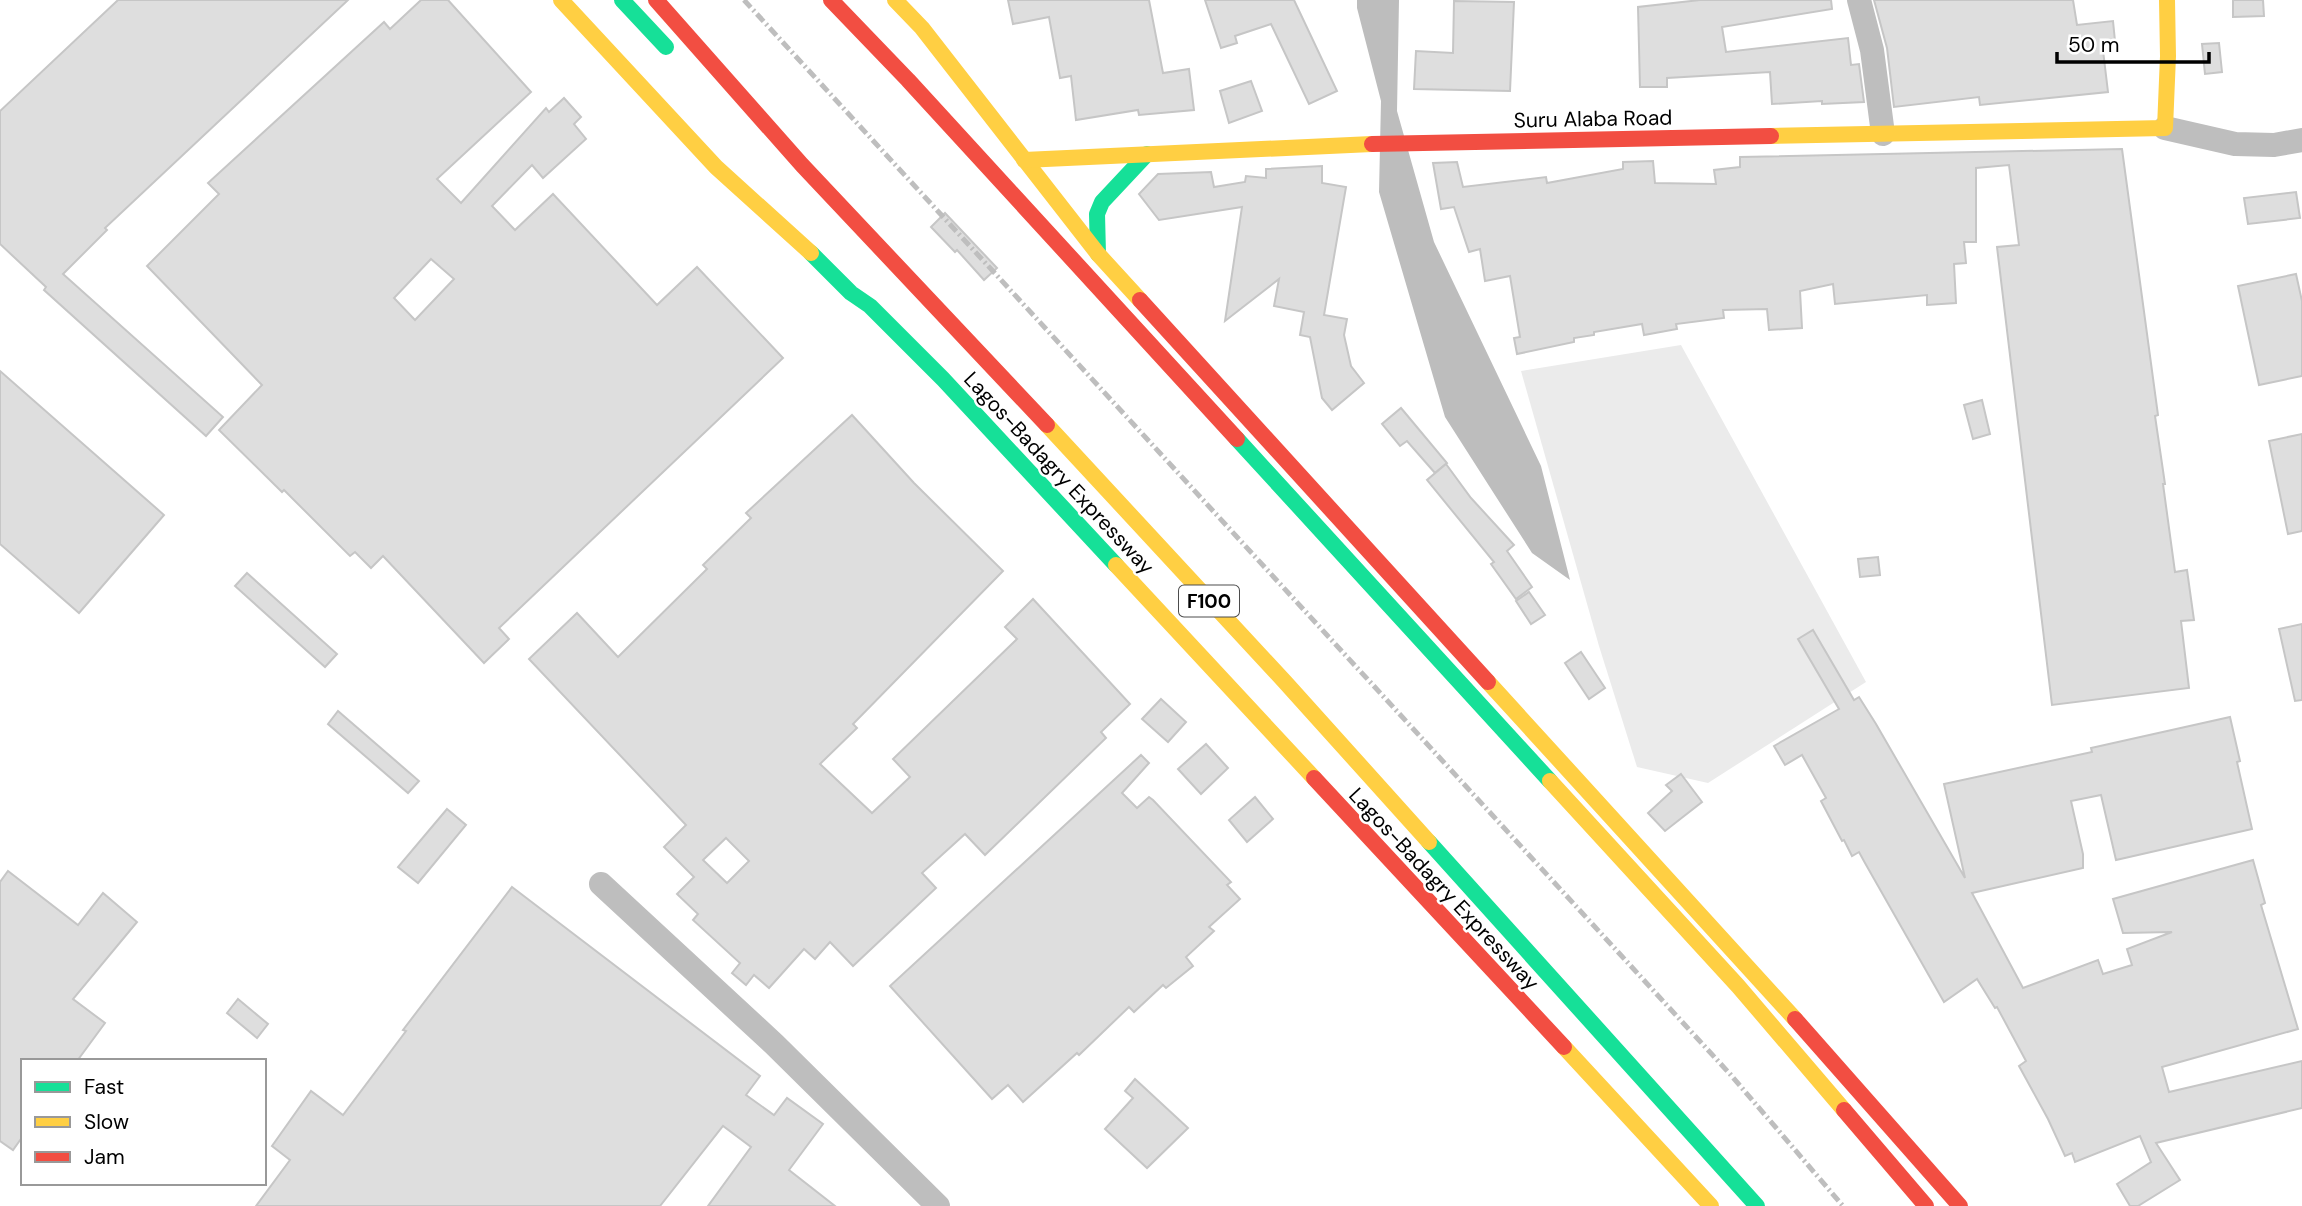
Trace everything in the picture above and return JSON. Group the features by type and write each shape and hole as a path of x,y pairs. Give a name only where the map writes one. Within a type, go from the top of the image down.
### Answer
{"main road":[{"name":"Lagos-Badagry Expressway","path":"561,0 716,167 820,261 851,293 870,306 943,379 1711,1206"},
{"path":"622,0 679,59"},
{"name":"Lagos-Badagry Expressway","path":"656,0 802,165 1285,682 1757,1206"},
{"path":"831,0 908,80 1738,986 1926,1206"},
{"path":"895,0 922,28 1098,254 1746,964 1959,1206"},
{"path":"2165,128 2167,0"},
{"path":"875,23 908,80"},
{"path":"737,117 802,165"},
{"name":"Suru Alaba Road","path":"1024,160 1373,144 2165,128"},
{"path":"1098,254 1097,214 1102,201 1147,154"}],"street":[{"path":"1859,0 1872,50 1883,134"},
{"path":"2165,128 2235,144 2274,145 2302,140"},
{"path":"601,884 774,1044 939,1206"}],"shaded area":[{"path":"1357,0 1399,0 1397,111 1434,242 1541,466 1570,580 1532,553 1445,417 1379,192 1381,101"},
{"path":"1681,345 1866,682 1708,783 1637,767 1599,646 1521,371"}],"building":[{"path":"118,0 348,0 105,228 107,230 63,274 223,417 206,436 44,290 46,287 0,244 0,111"},
{"path":"421,0 448,0 531,92 437,179 461,203 546,108 549,112 564,98 581,117 574,124 586,139 543,178 532,165 492,206 515,230 553,194 657,305 697,267 783,358 499,628 509,639 484,663 383,556 371,568 355,552 350,556 219,430 262,385 147,266 219,194 208,183 384,22 390,29","holes":["431,259 454,279 415,320 394,298"]},
{"path":"1008,0 1149,0 1163,73 1189,69 1194,110 1139,115 1138,110 1076,120 1071,76 1060,78 1049,17 1013,24"},
{"path":"1205,0 1294,0 1337,91 1309,104 1271,24 1235,36 1237,43 1221,48"},
{"path":"1700,0 1831,0 1832,9 1722,27 1726,52 1848,38 1851,65 1859,64 1864,102 1772,104 1770,72 1667,78 1667,87 1640,87 1638,7"},
{"path":"1874,0 2073,0 2077,25 2113,21 2115,41 2102,42 2108,92 1980,105 1979,97 1894,107 1887,48"},
{"path":"2233,0 2263,0 2264,16 2233,17"},
{"path":"1454,1 1514,2 1510,91 1414,89 1416,51 1453,53"},
{"path":"2219,43 2222,72 2205,74 2202,44"},
{"path":"1251,81 1262,111 1229,123 1220,91"},
{"path":"2122,149 2158,415 2155,416 2175,572 2187,570 2194,620 2181,621 2189,688 2052,705 1997,247 2019,245 2009,165 1976,168 1976,242 1964,242 1966,263 1954,264 1956,303 1927,305 1927,295 1835,304 1833,284 1800,291 1802,328 1769,330 1767,309 1723,310 1724,318 1676,324 1677,329 1644,335 1642,324 1594,332 1594,335 1574,338 1574,342 1517,354 1514,338 1520,337 1510,276 1485,281 1480,249 1469,252 1454,207 1441,209 1433,163 1457,162 1463,187 1546,177 1547,183 1623,169 1623,162 1653,161 1655,183 1716,184 1714,170 1740,167 1740,157"},
{"path":"1322,166 1322,183 1346,187 1324,315 1347,319 1344,335 1351,366 1364,383 1332,410 1322,398 1310,337 1300,335 1304,312 1274,306 1279,279 1225,321 1242,207 1159,220 1139,194 1158,174 1211,172 1214,187 1245,182 1246,176 1266,178 1266,169"},
{"path":"2296,192 2300,218 2248,224 2244,198"},
{"path":"945,213 997,268 984,280 957,250 955,252 931,227"},
{"path":"2296,274 2302,301 2302,376 2259,385 2238,286"},
{"path":"0,371 164,515 79,613 0,544"},
{"path":"1982,400 1990,434 1973,439 1964,405"},
{"path":"1401,408 1447,463 1435,473 1407,441 1400,446 1382,424"},
{"path":"852,415 914,483 1003,571 853,724 857,728 820,764 872,813 910,777 893,759 1017,639 1005,627 1033,599 1130,704 1101,732 1106,738 985,855 965,834 922,873 936,888 853,966 830,942 815,959 804,949 769,988 754,975 746,985 732,973 740,963 693,920 698,914 677,894 694,877 664,847 686,825 529,659 577,613 618,657 707,569 703,565 751,518 746,513","holes":["726,838 749,861 727,883 703,860"]},
{"path":"2302,434 2302,531 2288,534 2269,441"},
{"path":"1446,464 1471,498 1514,545 1507,551 1532,587 1516,599 1491,564 1494,562 1427,480"},
{"path":"1878,557 1880,575 1860,577 1858,559"},
{"path":"247,573 337,654 325,667 235,586"},
{"path":"1529,592 1545,615 1531,624 1516,601"},
{"path":"2302,624 2302,700 2295,701 2279,629"},
{"path":"1813,630 1854,700 1859,697 1876,724 1965,878 1944,784 2092,752 2091,748 2230,717 2252,829 2116,860 2101,795 2071,801 2083,854 2083,868 1972,893 2023,988 2098,960 2103,974 2132,965 2127,949 2172,932 2123,933 2113,899 2253,860 2265,903 2261,905 2298,1029 2162,1067 2169,1092 2302,1061 2302,1108 2156,1143 2180,1180 2138,1206 2130,1206 2117,1184 2151,1162 2140,1136 2075,1162 2072,1153 2065,1156 2019,1066 2026,1061 1997,1007 1995,1008 1977,979 1944,1002 1859,852 1852,856 1844,840 1842,841 1821,801 1826,798 1802,755 1785,765 1774,746 1839,709 1798,639"},
{"path":"1581,652 1605,688 1589,699 1565,663"},
{"path":"1161,699 1186,722 1168,742 1142,719"},
{"path":"338,711 419,781 408,793 328,724"},
{"path":"1206,744 1228,768 1201,794 1178,769"},
{"path":"1141,755 1149,763 1122,793 1137,808 1149,797 1153,800 1231,882 1227,885 1240,899 1209,927 1214,931 1186,957 1193,966 1166,988 1163,985 1134,1012 1129,1007 1079,1055 1077,1053 1023,1102 1008,1085 992,1099 890,986"},
{"path":"1681,774 1702,802 1665,831 1648,813 1672,791 1666,785"},
{"path":"1255,797 1273,819 1247,842 1229,820"},
{"path":"447,809 466,825 418,883 398,867"},
{"path":"8,871 78,925 103,893 137,922 73,999 105,1023 78,1059 21,1059 21,1139 13,1150 0,1141 0,882"},
{"path":"512,887 760,1076 746,1095 774,1115 787,1098 823,1124 789,1170 835,1206 708,1206 751,1147 723,1126 660,1206 256,1206 290,1160 272,1146 311,1091 343,1115 406,1031 403,1030"},
{"path":"238,999 268,1024 257,1038 227,1013"},
{"path":"1135,1079 1188,1128 1147,1168 1105,1129 1133,1098 1125,1091"}],"railway":[{"path":"744,0 1730,1074 1843,1206"}],"traffic: fast":[{"path":"622,0 666,47"},
{"path":"1098,254 1097,214 1102,202 1147,154"},
{"path":"811,253 851,293 870,306 943,379 1116,565"},
{"path":"1237,439 1550,781"},
{"path":"1429,842 1757,1206"}],"traffic: slow":[{"path":"561,0 716,167 811,253"},
{"path":"895,0 922,28 1098,254 1140,300"},
{"path":"1771,136 2165,128 2167,0"},
{"path":"1024,160 1372,144"},
{"path":"1047,425 1429,842"},
{"path":"1116,565 1314,778"},
{"path":"1488,682 1795,1019"},
{"path":"1550,781 1738,986 1844,1110"},
{"path":"1564,1047 1711,1206"}],"traffic: jam":[{"path":"656,0 802,165 1047,425"},
{"path":"831,0 908,80 1237,439"},
{"path":"1372,144 1771,136"},
{"path":"1140,300 1488,682"},
{"path":"1314,778 1564,1047"},
{"path":"1795,1019 1960,1206"},
{"path":"1844,1110 1926,1206"}]}
